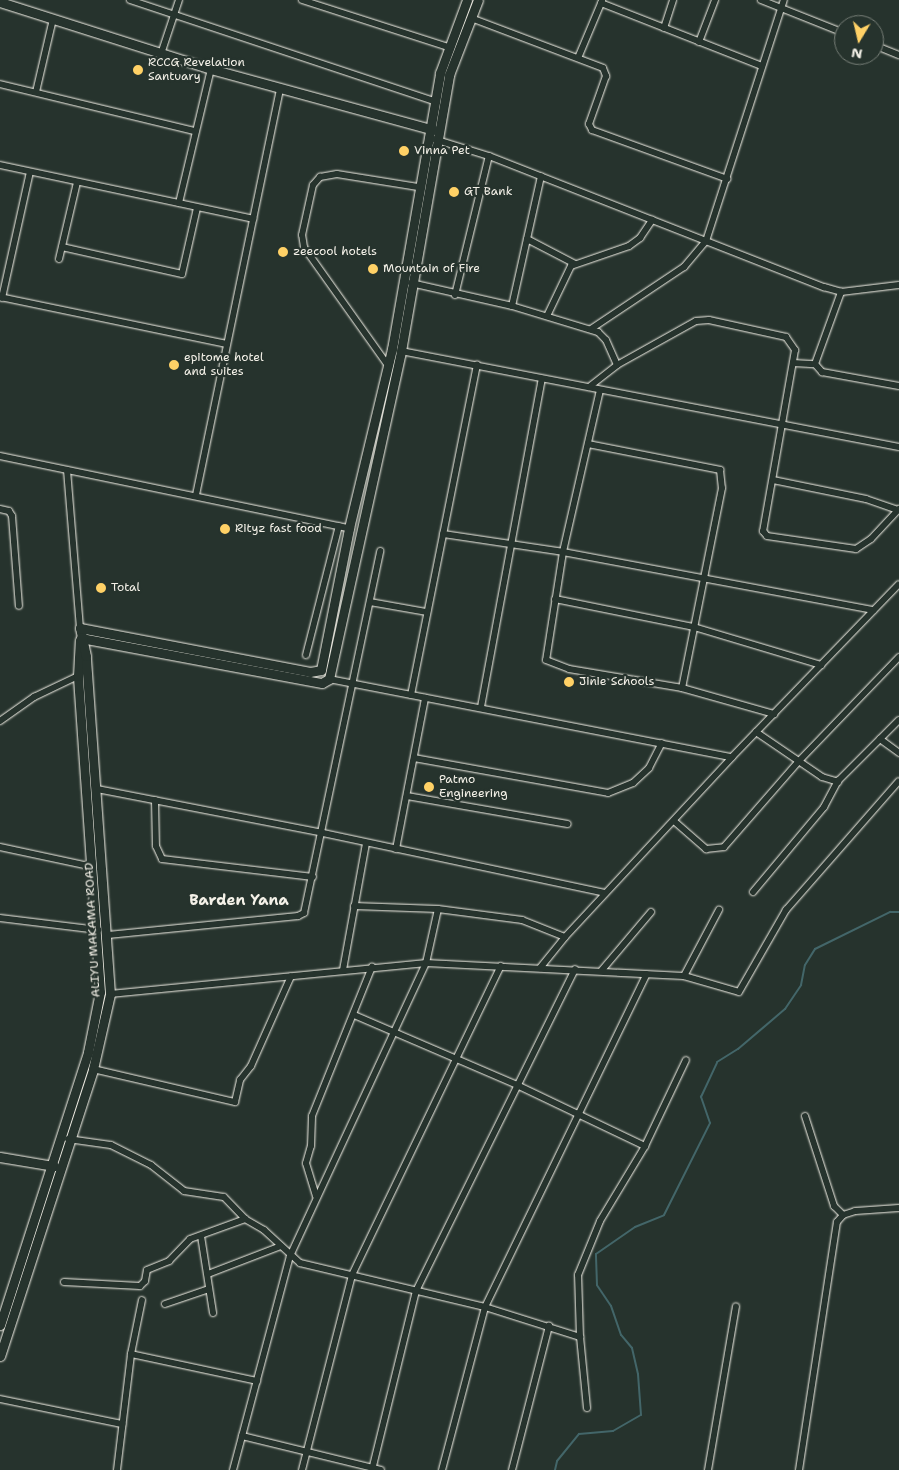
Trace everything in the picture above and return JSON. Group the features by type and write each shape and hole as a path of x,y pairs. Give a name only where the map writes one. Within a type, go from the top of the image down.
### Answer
{"street":[{"path":"130,0 433,101"},
{"path":"162,54 180,0"},
{"path":"302,0 448,48"},
{"path":"248,665 310,672 321,670 350,528 387,364 433,101 448,48 466,0"},
{"path":"329,680 401,351 411,283 449,75 478,0"},
{"path":"664,28 673,0"},
{"path":"699,42 715,0"},
{"path":"761,0 834,29"},
{"path":"591,329 684,267 706,241 784,0"},
{"path":"0,2 18,4 53,19 162,54 438,136 841,292 899,284"},
{"path":"578,58 602,2 762,66"},
{"path":"471,18 578,58 606,71 589,124 592,130 727,179"},
{"path":"36,92 53,19"},
{"path":"884,49 899,55"},
{"path":"179,203 194,131 211,69"},
{"path":"0,84 194,131"},
{"path":"196,495 280,88"},
{"path":"455,295 489,156"},
{"path":"0,165 253,219"},
{"path":"30,172 1,298 226,344"},
{"path":"387,364 304,247 302,235 313,185 320,177 337,174 418,187"},
{"path":"512,306 541,176"},
{"path":"59,259 77,182"},
{"path":"62,247 182,274 197,208"},
{"path":"546,316 568,270 575,264 629,246 640,238 652,220"},
{"path":"527,239 575,264"},
{"path":"411,283 455,295 512,306 591,329 606,340 617,364"},
{"path":"815,364 841,292"},
{"path":"589,387 617,364 682,327 709,320 786,337 793,342 793,363 773,480 763,524 766,536 856,549 871,539 898,510 866,498 773,480"},
{"path":"401,351 899,447"},
{"path":"793,363 815,364 822,372 899,386"},
{"path":"411,695 477,365"},
{"path":"481,707 542,379"},
{"path":"600,390 564,552 544,654 551,664 682,688 774,714"},
{"path":"588,444 720,470 722,488 682,688"},
{"path":"0,456 350,528"},
{"path":"66,470 80,633 248,665 322,683 329,680 481,707 732,757"},
{"path":"362,474 373,475"},
{"path":"0,509 9,511 12,516 19,606"},
{"path":"306,655 339,526"},
{"path":"443,534 564,552 874,610"},
{"path":"108,935 298,916 307,907 380,551"},
{"path":"540,968 605,893 732,757 899,584"},
{"path":"555,599 761,644 821,665"},
{"path":"370,602 427,612"},
{"name":"ALIYU MAKAMA ROAD","path":"0,1356 97,1018 100,992 98,930 78,676 80,633"},
{"name":"ALIYU MAKAMA ROAD","path":"0,1325 55,1166 68,1139 93,1069 110,994 108,935 86,656 80,633"},
{"path":"674,821 706,849 724,847 799,761 899,657"},
{"path":"0,721 34,698 78,676"},
{"path":"396,849 425,698"},
{"path":"753,892 824,807 838,782 899,720"},
{"path":"756,732 822,777 838,782"},
{"path":"880,739 899,753"},
{"path":"414,758 608,793 633,783 649,768 662,743"},
{"path":"110,994 426,963 602,970 684,976 733,992 742,989 769,936 786,910 899,781"},
{"path":"97,789 323,833 605,893"},
{"path":"407,796 568,824"},
{"path":"155,800 156,846 162,858 314,877"},
{"path":"344,970 366,843"},
{"path":"0,847 93,867"},
{"path":"354,906 438,909 534,923 565,937"},
{"path":"234,1470 290,1256 316,1196 395,1033 426,963 438,909"},
{"path":"684,976 719,910"},
{"path":"602,970 651,912"},
{"path":"0,918 98,930"},
{"path":"302,1470 352,1275 501,966"},
{"path":"316,1196 306,1163 311,1146 312,1116 372,967"},
{"path":"373,1469 416,1291 575,970"},
{"path":"442,1470 485,1307 647,974"},
{"path":"93,1069 235,1102 240,1080 251,1066 291,976"},
{"path":"354,1015 517,1085 645,1146"},
{"path":"587,1408 580,1337 578,1275 588,1248 645,1146 686,1060"},
{"path":"805,1116 834,1206 842,1215"},
{"path":"68,1139 111,1145 152,1165 184,1191 224,1197 245,1219 264,1230 290,1256 300,1263 485,1307 580,1337"},
{"path":"0,1157 55,1166"},
{"path":"842,1215 855,1211 899,1208"},
{"path":"799,1470 835,1232 842,1215"},
{"path":"64,1282 140,1286 144,1281 146,1270 169,1260 190,1239 245,1219"},
{"path":"201,1236 213,1313"},
{"path":"208,1274 281,1246"},
{"path":"165,1304 209,1289"},
{"path":"117,1470 131,1354 142,1300"},
{"path":"708,1470 736,1306"},
{"path":"512,1470 549,1326"},
{"path":"131,1354 257,1381"},
{"path":"0,1399 122,1424"},
{"path":"242,1436 381,1470"}],"waterway":[{"path":"555,1470 557,1461 579,1434 613,1431 641,1415 638,1374 632,1348 621,1335 611,1306 597,1285 596,1254 635,1227 664,1215 710,1123 701,1097 717,1062 738,1049 785,1009 801,985 805,965 815,949 890,912 899,912"}],"place":[{"name":"RCCG Revelation Santuary","path":"138,70"},
{"name":"Vinna Pet","path":"404,151"},
{"name":"GT Bank","path":"454,192"},
{"name":"zeecool hotels","path":"283,252"},
{"name":"Mountain of Fire","path":"373,269"},
{"name":"epitome hotel and suites","path":"174,365"},
{"name":"Rityz fast food","path":"225,529"},
{"name":"Total","path":"101,588"},
{"name":"Jinie Schools","path":"569,682"},
{"name":"Patmo Engineering","path":"429,787"}],"district":[{"name":"Barden Yana","path":"239,901"}]}
